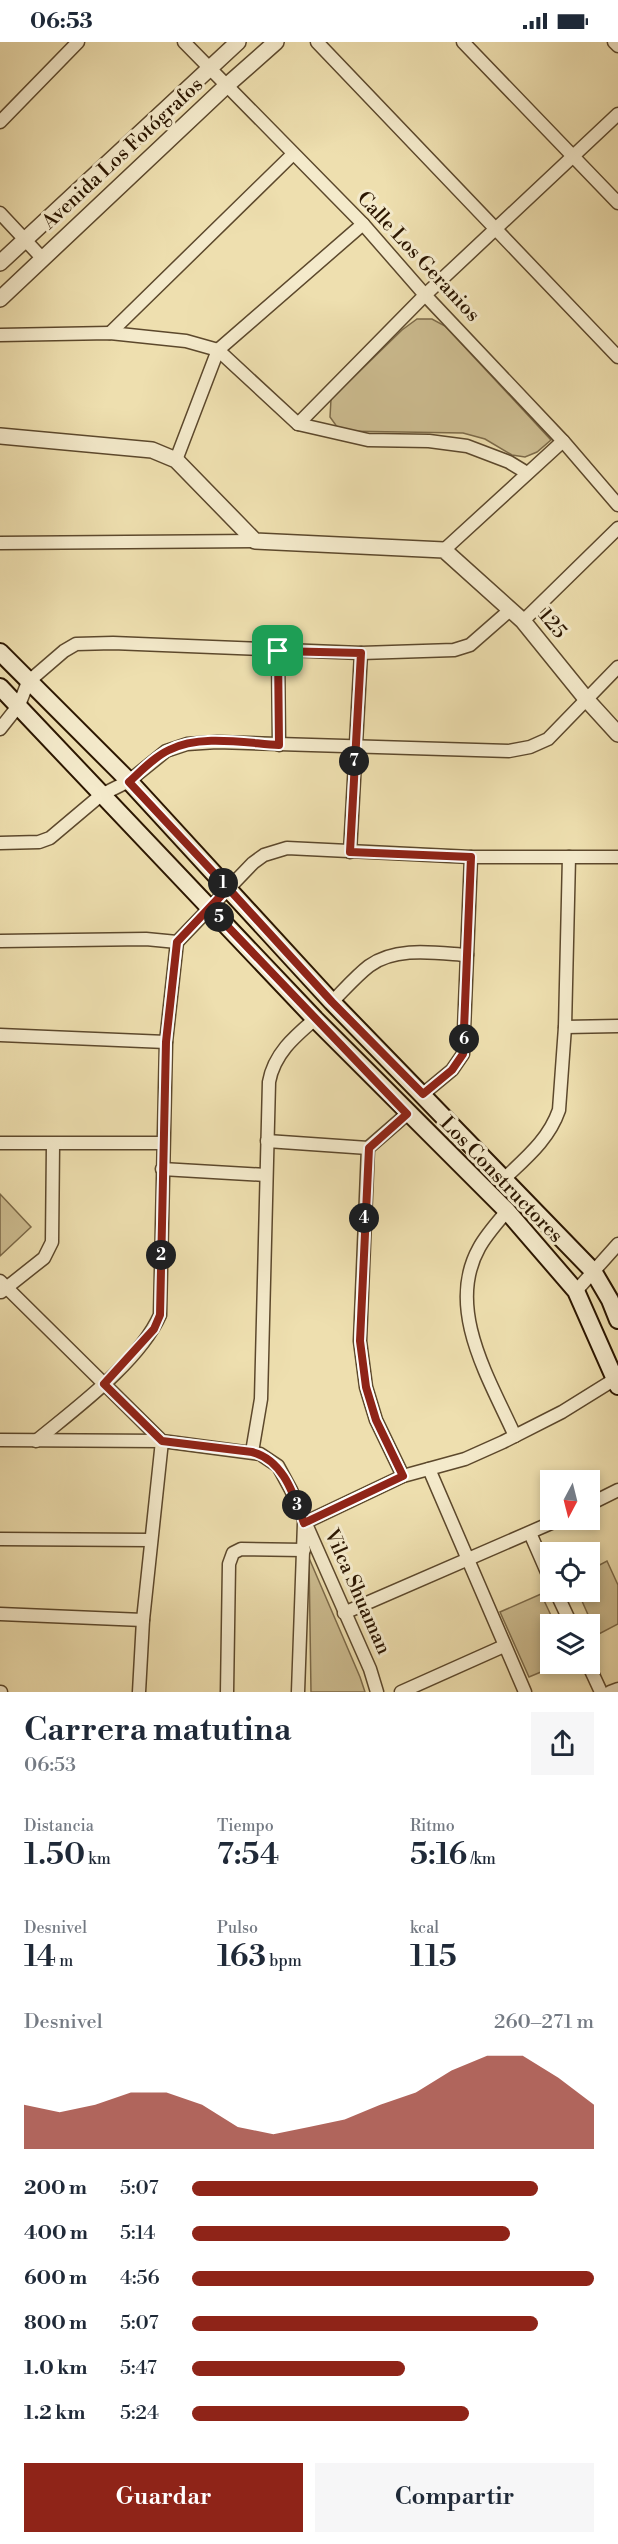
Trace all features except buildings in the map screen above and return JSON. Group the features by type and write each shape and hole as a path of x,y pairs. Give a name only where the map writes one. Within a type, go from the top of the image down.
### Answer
{"main road":[{"name":"Los Constructores","path":"0,652 129,782 332,1002 593,1271 610,1300 618,1320"},
{"name":"Los Constructores","path":"0,687 315,1019 407,1114 507,1211 576,1291 616,1383"}],"street":[{"name":"Calle Los Geranios","path":"183,42 363,224 425,295 563,441 618,505"},
{"path":"0,263 238,42"},
{"name":"Avenida Los Fotógrafos","path":"0,299 225,87 276,42"},
{"path":"317,42 493,230 618,357"},
{"path":"463,42 618,203"},
{"path":"614,42 618,46"},
{"path":"0,122 70,45"},
{"path":"298,424 425,295 618,114"},
{"path":"110,333 293,154"},
{"path":"0,213 43,259"},
{"path":"176,460 219,350 363,224"},
{"path":"0,335 110,333 186,341 219,350 298,424 369,440 429,441 467,446 508,462 527,473"},
{"path":"0,436 152,450 176,460 255,541"},
{"path":"0,543 255,541 444,550 563,441"},
{"path":"523,621 618,528"},
{"name":"125","path":"444,550 523,621 586,700 618,734"},
{"path":"0,729 19,705 28,682 76,644 113,643 361,653 454,650 470,645 510,610"},
{"path":"278,651 279,745"},
{"path":"350,852 361,653"},
{"path":"0,843 39,842 50,838 101,795 129,782 166,751 187,744 217,742 509,751 530,747 548,739 618,667"},
{"path":"36,1441 104,1384 154,1329 160,1315 166,1042 177,942 228,888 254,863 274,851 302,847 350,852 471,857 618,857"},
{"path":"423,1094 452,1070 463,1054 471,857"},
{"path":"505,1178 540,1145 555,1123 562,1096 569,858"},
{"path":"0,941 146,939 177,942"},
{"path":"332,1002 369,966 385,957 413,953 467,955"},
{"path":"252,1452 261,1399 267,1141 272,1068 287,1045 315,1019"},
{"path":"565,1026 618,1026"},
{"path":"0,1035 166,1042"},
{"path":"403,1476 372,1409 366,1387 360,1341 369,1148 407,1114"},
{"path":"267,1141 369,1148"},
{"path":"0,1143 53,1145 163,1143"},
{"path":"53,1145 52,1242 44,1258 2,1287 162,1441 143,1620 139,1692"},
{"path":"162,1169 266,1175"},
{"path":"507,1211 478,1248 470,1272 467,1308 474,1347 515,1436"},
{"path":"576,1291 618,1244"},
{"path":"298,1692 304,1523 403,1476 465,1459 515,1436 616,1383"},
{"name":"Vilca Shuaman","path":"0,1440 162,1441 252,1452 260,1454 278,1466 370,1669 377,1692"},
{"path":"429,1469 525,1692"},
{"path":"600,1499 618,1490"},
{"path":"344,1612 540,1528"},
{"path":"530,1533 540,1556"},
{"path":"0,1539 151,1539"},
{"path":"227,1692 229,1564 233,1553 241,1549 304,1550"},
{"path":"0,1614 143,1620"},
{"path":"401,1692 504,1646"},
{"path":"593,1674 601,1692"},
{"path":"610,1692 618,1689"}],"shaded area":[{"path":"417,319 432,319 445,326 551,440 537,452 525,457 512,455 485,439 463,433 340,431 330,417 331,399 402,330"},
{"path":"0,1194 31,1227 0,1256"},
{"path":"309,1558 360,1677 365,1692 311,1692"},
{"path":"607,1561 618,1585 618,1624 600,1633 600,1614 588,1614 582,1602 600,1602 600,1565"},
{"path":"540,1594 540,1602 545,1602 550,1614 540,1614 540,1672 529,1677 500,1612"}],"route":[{"path":"278,651 279,745 217,742 187,744 166,751 129,782 228,888 177,942 177,959 169,1004 166,1042 160,1315 154,1329 104,1384 162,1441 252,1452 260,1454 278,1466 291,1490 304,1523 403,1476 376,1420 366,1387 360,1341 365,1194 369,1148 407,1114 210,908 228,888 332,1002 423,1094 452,1070 463,1054 471,857 350,852 361,653 278,651"}]}
